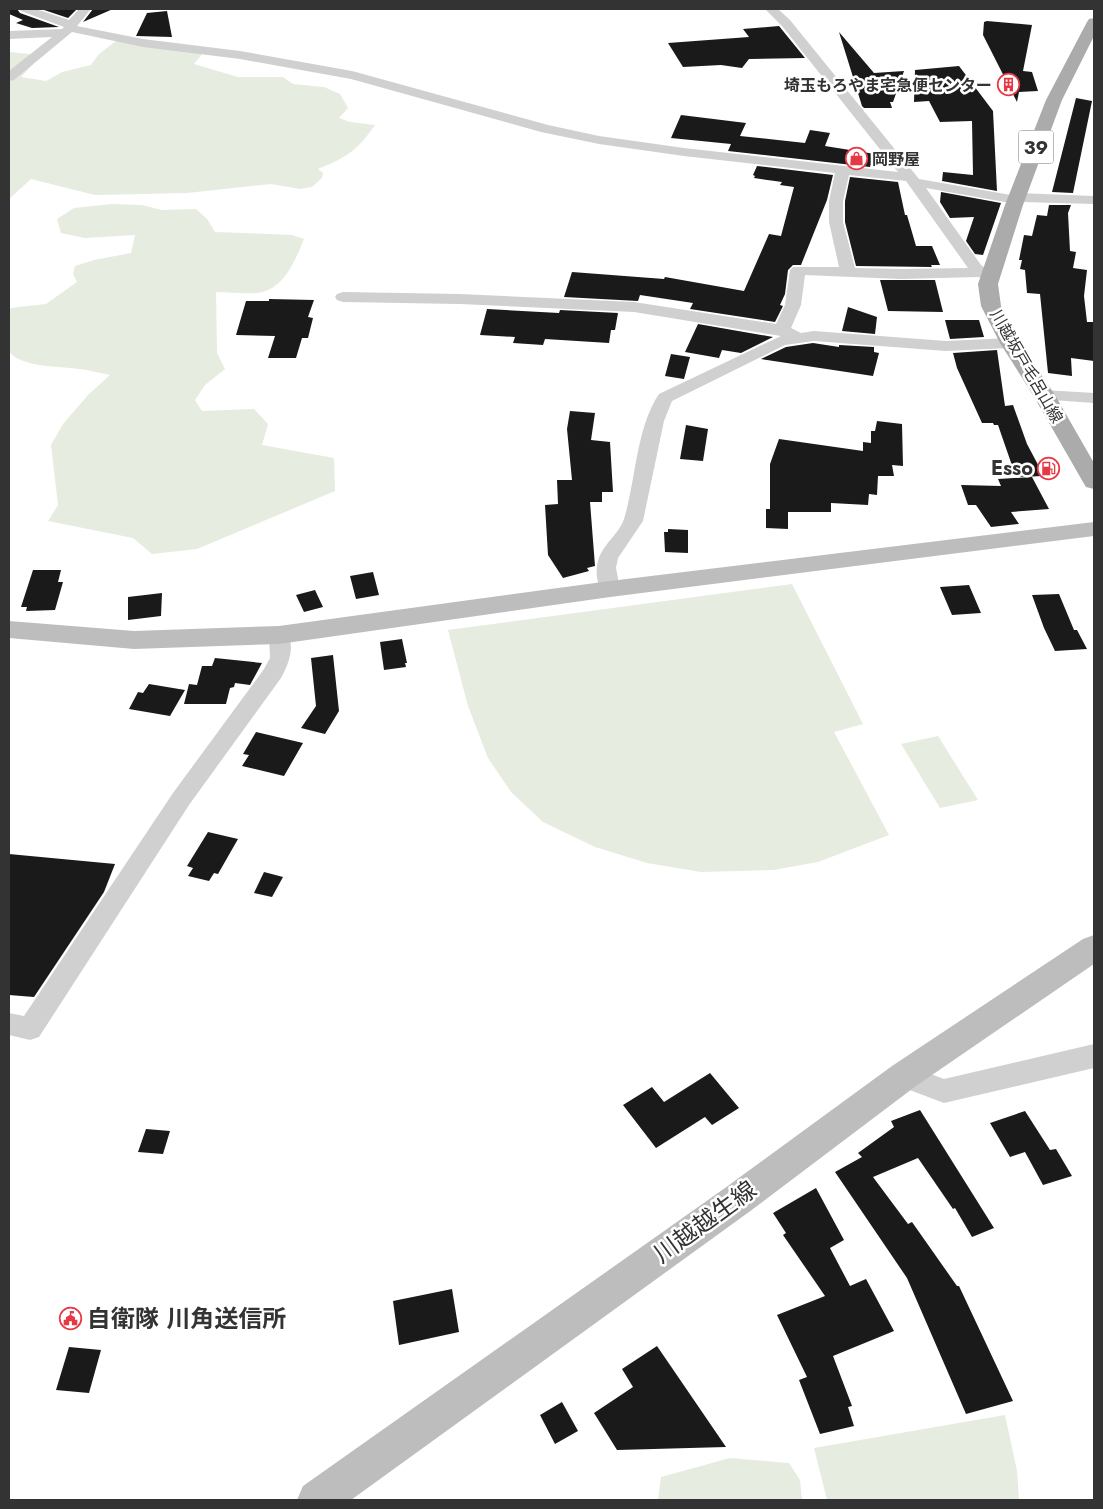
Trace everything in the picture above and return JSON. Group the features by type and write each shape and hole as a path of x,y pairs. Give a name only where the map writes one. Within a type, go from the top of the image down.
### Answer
{"main road":[{"name":"川越坂戸毛呂山線","path":"1094,22 1059,87 986,275 991,306 1010,343 1044,395 1094,482"}],"street":[{"path":"24,9 69,28 143,43 240,55 352,75 520,122 600,140 684,152 843,170 1017,198 1094,200"},
{"path":"9,77 69,28 85,9"},
{"path":"772,9 911,180 976,268 986,275"},
{"path":"9,28 28,35"},
{"path":"9,35 28,35 69,28"},
{"path":"843,170 836,200 836,222 848,272"},
{"path":"782,330 793,304 798,270 986,275"},
{"path":"343,298 460,299 510,303 634,307 782,330 798,338"},
{"path":"610,589 606,568 608,558 633,521 655,421 665,398 781,341 798,338 814,336 946,346 1010,343"},
{"path":"1044,395 1094,398"},
{"path":"9,630 134,640 279,635 610,589 1094,529"},
{"path":"9,1024 30,1029 181,799 273,673 281,658 279,635"},
{"name":"川越越生線","path":"317,1500 729,1205 904,1076 1094,948"},
{"path":"904,1076 944,1091 1094,1056"}],"shaded area":[{"path":"116,41 203,53 194,64 238,77 283,77 293,84 324,87 340,94 348,108 339,118 350,122 375,125 363,141 351,152 337,161 318,169 323,173 322,178 312,187 300,189 271,184 187,193 95,195 31,179 9,199 9,52 30,54 33,64 21,77 46,81 62,72 91,65 99,54"},
{"path":"112,204 142,205 162,210 196,209 207,219 215,232 292,235 304,239 287,274 273,287 255,293 216,292 217,353 225,369 205,385 195,400 202,411 254,409 268,424 262,445 334,458 335,491 197,549 152,554 133,538 48,521 58,505 51,445 63,424 88,395 110,375 83,369 41,365 22,361 14,357 9,351 9,312 11,308 46,304 77,282 73,274 75,266 94,260 131,253 135,235 85,238 61,233 57,219 74,208"},
{"path":"792,584 863,724 834,732 889,835 818,862 773,870 701,872 647,863 595,847 543,822 511,792 488,758 468,706 448,630"},
{"path":"938,736 978,800 940,808 901,744"},
{"path":"1005,1415 1017,1471 1019,1500 827,1500 814,1448"},
{"path":"730,1458 789,1463 800,1480 802,1500 658,1500 661,1477"}],"building":[{"path":"9,9 17,9 20,13 59,27 32,28 16,23 23,20 9,14"},
{"path":"41,9 77,9 68,18"},
{"path":"93,9 113,9 83,22"},
{"path":"167,11 172,37 136,36 147,13"},
{"path":"984,22 1032,25 1023,71 1032,72 1038,91 1019,92 1017,102 983,35"},
{"path":"779,26 805,58 749,59 742,68 721,65 683,67 668,43 749,37 743,29"},
{"path":"839,32 874,73 904,71 893,102 890,102 892,108 864,108 862,106"},
{"path":"959,66 993,111 997,191 942,181 943,172 973,175 972,121 940,122 929,101 914,102 915,70"},
{"path":"1076,98 1092,101 1073,193 1052,192"},
{"path":"681,115 746,123 740,136 805,143 810,130 830,133 825,146 875,154 870,167 728,151 731,144 671,138"},
{"path":"757,166 833,175 827,200 801,265 793,265 788,270 785,294 780,305 783,306 775,322 690,309 693,303 640,295 638,301 564,297 572,272 664,279 665,277 744,291 769,234 781,236 794,187 780,185 782,182 754,178 755,176 753,175"},
{"path":"850,177 898,182 905,215 907,215 916,246 932,246 940,265 931,265 932,267 856,266 845,222 845,201"},
{"path":"941,192 1001,203 983,255 975,254 966,241 974,217 950,218 940,202"},
{"path":"1049,205 1071,205 1068,213 1070,251 1076,252 1073,268 1087,270 1084,296 1087,322 1094,322 1094,361 1071,358 1072,376 1048,373 1040,294 1027,293 1025,270 1020,269 1022,260 1019,260 1024,235 1032,236 1037,215 1047,216"},
{"path":"880,280 935,280 943,312 888,311"},
{"path":"269,299 314,300 308,317 313,318 308,338 302,338 296,358 268,358 275,336 236,335 246,301 269,301"},
{"path":"848,307 877,317 875,334 842,331"},
{"path":"487,309 559,313 560,310 618,313 615,330 611,330 609,343 545,339 543,345 513,343 515,337 480,335"},
{"path":"945,320 979,320 984,337 950,339"},
{"path":"698,324 773,337 741,353 722,350 719,358 685,352"},
{"path":"813,343 839,347 839,345 874,347 874,352 879,353 873,376 761,359 786,347"},
{"path":"997,350 1005,406 1013,405 1027,444 1044,476 1016,477 998,425 982,423 957,368 953,353"},
{"path":"671,354 690,357 684,379 665,376"},
{"path":"570,411 595,413 591,440 610,442 613,492 602,492 602,502 590,502 595,566 587,568 589,571 563,578 548,555 545,505 558,504 557,480 572,480 567,429"},
{"path":"877,421 902,424 903,466 892,465 894,476 878,476 877,495 869,494 868,505 831,503 831,512 788,512 788,529 766,528 766,509 770,509 770,464 779,439 863,451 863,442 871,443 871,431 875,431"},
{"path":"686,425 708,429 703,461 680,459"},
{"path":"1032,477 1049,509 1011,512 1019,524 991,527 976,505 968,505 961,485 1001,486 998,479"},
{"path":"668,529 688,530 688,553 665,552 664,532 668,532"},
{"path":"33,570 61,570 58,582 63,582 55,610 26,611 27,607 21,607"},
{"path":"373,572 379,595 356,599 350,576"},
{"path":"969,585 981,613 952,615 940,587"},
{"path":"315,590 323,607 304,612 296,595"},
{"path":"162,593 161,616 128,620 128,597"},
{"path":"1059,594 1074,630 1077,630 1087,649 1055,651 1032,595"},
{"path":"402,639 407,663 405,663 406,667 384,670 380,642"},
{"path":"333,655 339,711 325,734 301,728 316,706 311,658"},
{"path":"215,658 262,663 250,685 235,683 234,687 230,688 226,704 184,704 189,684 197,685 202,666 212,666"},
{"path":"149,684 185,690 170,716 129,709 138,692 143,693"},
{"path":"256,732 303,743 284,776 242,766 249,755 243,754"},
{"path":"208,832 238,839 218,874 214,873 209,881 188,876 193,868 187,866"},
{"path":"9,854 115,864 104,892 34,997 9,995"},
{"path":"264,872 283,877 272,897 254,893"},
{"path":"710,1073 739,1108 712,1125 705,1117 656,1148 623,1105 652,1087 664,1102"},
{"path":"920,1110 994,1228 972,1237 955,1208 953,1209 918,1158 873,1177 908,1224 912,1222 957,1286 959,1286 1013,1401 966,1414 907,1278 835,1172 862,1157 858,1153 894,1127 891,1121"},
{"path":"1025,1111 1050,1150 1056,1149 1072,1176 1043,1185 1025,1152 1010,1157 990,1123"},
{"path":"146,1129 170,1131 163,1154 138,1152"},
{"path":"816,1188 844,1240 830,1248 850,1286 866,1279 894,1331 833,1356 852,1406 848,1407 854,1426 820,1434 799,1380 807,1377 777,1315 825,1296 783,1235 786,1233 773,1213"},
{"path":"452,1289 459,1332 399,1345 393,1301"},
{"path":"657,1346 726,1447 617,1450 594,1413 633,1387 622,1369"},
{"path":"69,1347 101,1350 89,1393 56,1390"},
{"path":"562,1402 578,1431 555,1444 540,1415"}],"place":[{"name":"埼玉もろやま宅急便センター","path":"1008,85"},
{"name":"岡野屋","path":"856,159"},
{"name":"Esso","path":"1049,468"},
{"name":"自衛隊 川角送信所","path":"71,1319"}]}
